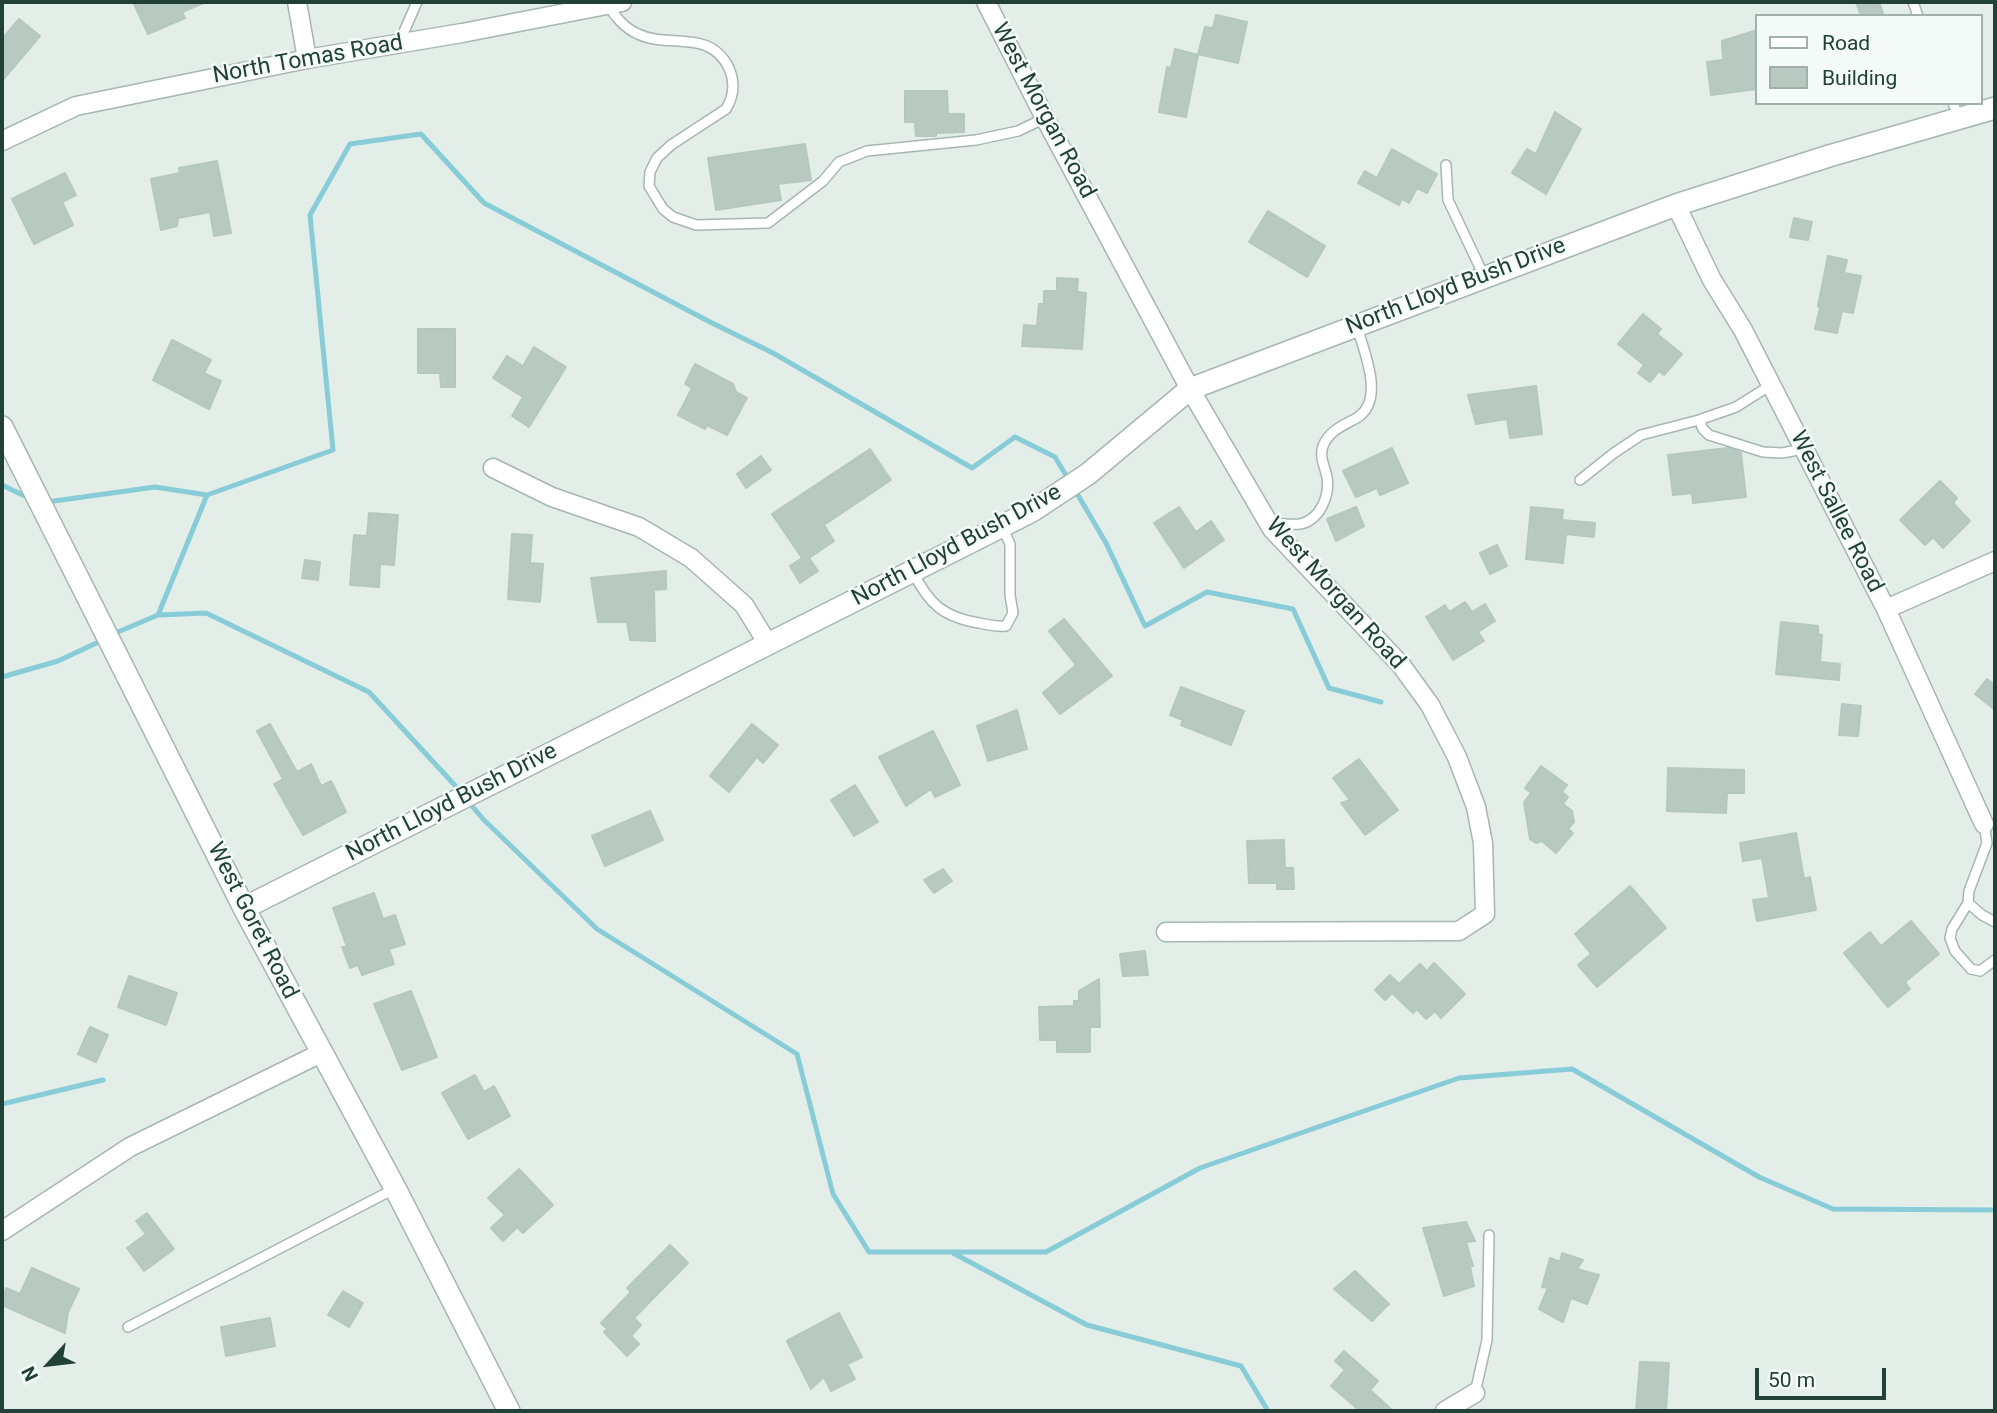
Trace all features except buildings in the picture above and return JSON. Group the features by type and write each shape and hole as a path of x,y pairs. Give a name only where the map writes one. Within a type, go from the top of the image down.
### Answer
{"street":[{"path":"297,2 307,59"},
{"name":"West Morgan Road","path":"986,2 1190,388 1268,523 1401,665 1430,705 1457,757 1476,807 1483,843 1485,914 1459,931 1166,932"},
{"name":"North Tomas Road","path":"2,141 76,106 307,59 614,3"},
{"name":"North Lloyd Bush Drive","path":"244,908 1032,511 1079,480 1190,388 1676,205 1829,156 1956,111 1995,108"},
{"name":"West Sallee Road","path":"1676,205 1712,280 1742,330 1886,609 1989,828"},
{"name":"West Goret Road","path":"2,426 244,908 395,1188 509,1411"},
{"path":"493,468 552,497 639,527 691,558 744,605 768,644"},
{"path":"1886,609 1995,561"},
{"path":"2,1231 130,1147 321,1053"},
{"path":"1445,1411 1475,1393"}],"lane":[{"path":"400,43 417,2"},
{"path":"614,3 619,21 638,34 700,43 722,55 732,75 731,100 726,108 671,145 657,158 650,172 649,186 663,209 673,217 696,225 768,223 823,181 839,163 867,151 976,140 1018,131 1045,118"},
{"path":"1446,165 1448,200 1484,276"},
{"path":"1268,523 1301,524 1316,517 1325,500 1327,479 1322,463 1322,448 1330,435 1341,425 1365,413 1371,401 1367,360 1356,325"},
{"path":"1580,480 1641,435 1737,407 1771,385"},
{"path":"1699,420 1709,435 1763,452 1782,453 1802,449"},
{"path":"913,572 923,592 934,605 948,614 966,621 1006,626 1013,613 1010,595 1010,544 1002,527"},
{"path":"1989,828 1987,843 1969,891 1968,903 1950,937 1955,951 1971,969 1980,971 1995,960"},
{"path":"1968,903 1995,922"},
{"path":"128,1327 395,1188"},
{"path":"1475,1393 1487,1340 1489,1235"}],"waterway":[{"path":"158,615 207,495 333,450 310,215 350,144 421,134 484,203 773,353 972,468 1015,437 1055,457 1070,482"},
{"path":"2,485 31,499"},
{"path":"47,502 155,487 207,495"},
{"path":"1075,490 1106,543 1145,626 1207,592 1293,609 1329,688 1381,702"},
{"path":"113,634 158,615 206,613 369,692 461,792"},
{"path":"2,677 58,661 105,639"},
{"path":"467,800 483,819 597,929 797,1054 833,1194 869,1252 1046,1252 1200,1168 1459,1078 1572,1069 1759,1177 1833,1209 1995,1210"},
{"path":"2,1104 103,1080"},
{"path":"953,1253 1087,1325 1241,1366 1268,1411"}]}
